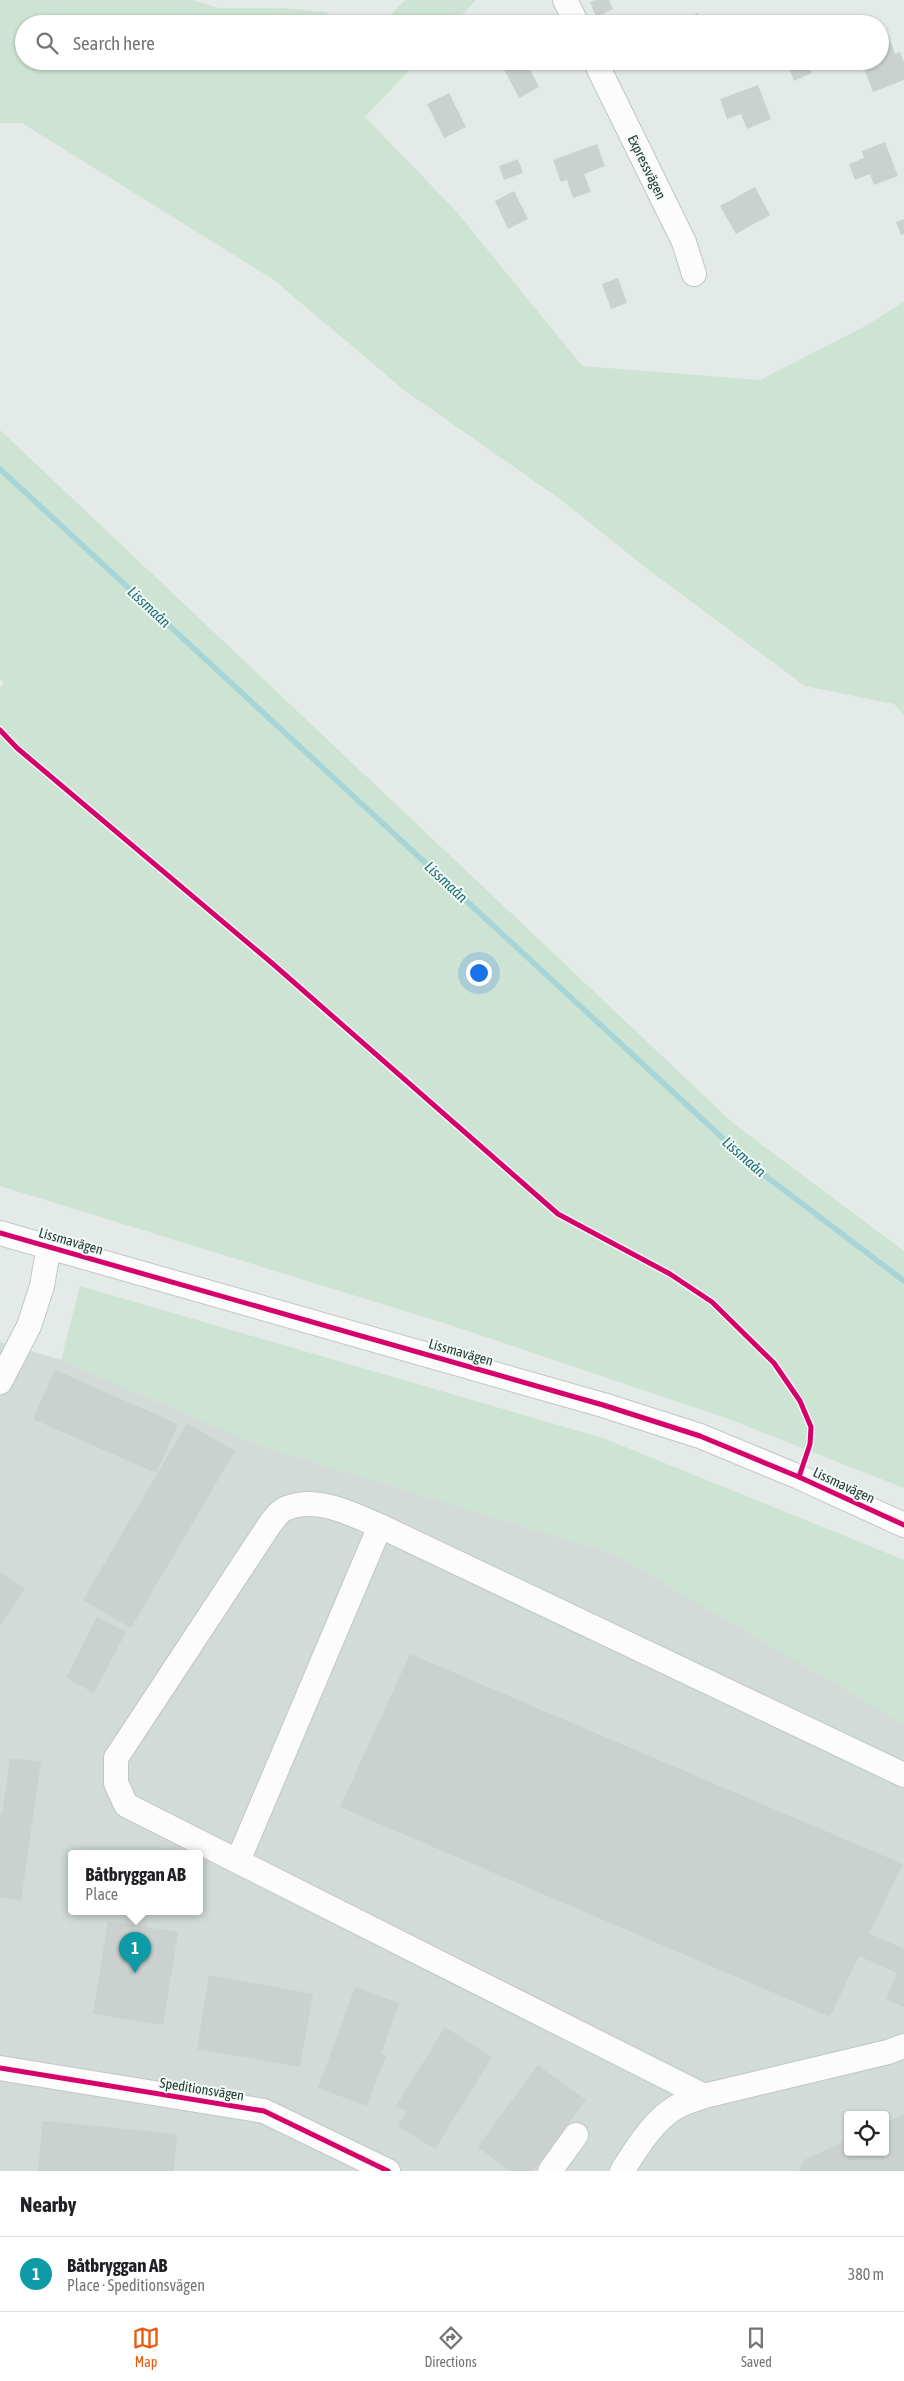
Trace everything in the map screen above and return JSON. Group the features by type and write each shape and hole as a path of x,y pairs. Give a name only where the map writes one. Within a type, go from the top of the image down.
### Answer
{"street":[{"path":"565,0 572,15"},
{"name":"Expressvägen","path":"600,70 684,242 694,274"},
{"name":"Lissmavägen","path":"0,1233 603,1405 682,1430 799,1477 904,1525"},
{"path":"0,1382 29,1326 42,1286 49,1246"},
{"path":"704,2096 126,1805 116,1783 116,1758 270,1524 285,1508 304,1504 331,1506 380,1526 904,1774"},
{"path":"238,1861 380,1526"},
{"path":"622,2171 638,2146 660,2120 678,2106 704,2096 904,2046"},
{"name":"Speditionsvägen","path":"0,2068 264,2111 388,2171"},
{"path":"550,2171 576,2135"}],"shaded area":[{"path":"0,1342 61,1360 261,1446 615,1554 904,1724 904,2171 0,2171"}],"green space":[{"path":"0,0 192,0 219,8 281,8 326,12 330,15 15,15 15,70 409,70 365,117 455,210 582,366 760,380 869,324 904,301 904,715 894,704 805,686 650,571 560,499 404,390 274,280 22,123 0,123"},
{"path":"405,0 476,0 462,15 390,15"},
{"path":"0,430 734,1124 904,1251 904,1488 726,1418 450,1325 0,1186 0,687 4,684 0,679"},
{"path":"80,1286 603,1438 904,1560 904,1724 615,1554 261,1446 61,1360"}],"building":[{"path":"609,0 613,9 600,15 595,15 590,2"},
{"path":"889,37 895,54 900,52 904,62 904,80 873,92 865,70 889,70"},
{"path":"505,70 530,70 539,87 519,98"},
{"path":"790,70 811,70 812,73 794,81"},
{"path":"758,85 771,119 747,129 741,114 727,119 720,99"},
{"path":"449,93 466,127 444,138 427,104"},
{"path":"885,142 898,176 874,185 870,174 855,180 849,164 864,158 862,151"},
{"path":"597,144 605,166 584,174 591,192 573,198 567,180 561,182 553,160"},
{"path":"518,159 523,173 504,180 499,166"},
{"path":"755,187 770,215 736,234 720,206"},
{"path":"514,191 528,219 508,229 495,201"},
{"path":"904,219 904,234 901,235 896,222"},
{"path":"618,278 627,303 611,309 602,284"},
{"path":"55,1370 178,1424 156,1473 33,1419"},
{"path":"187,1423 235,1451 131,1628 83,1600"},
{"path":"0,1572 25,1589 0,1626"},
{"path":"97,1617 126,1632 94,1693 66,1678"},
{"path":"410,1654 903,1864 869,1933 904,1949 904,2007 886,1999 897,1973 859,1956 830,2017 340,1807"},
{"path":"10,1758 41,1762 21,1901 0,1897 0,1815 2,1815"},
{"path":"108,1921 178,1932 163,2025 93,2014"},
{"path":"209,1975 313,1994 300,2067 197,2049"},
{"path":"355,1987 399,2003 381,2054 386,2056 367,2106 318,2088"},
{"path":"445,2027 492,2057 435,2149 398,2126 407,2112 396,2106"},
{"path":"538,2065 586,2100 533,2171 510,2171 478,2147"},
{"path":"904,2114 904,2171 799,2171 804,2160 844,2142 844,2156 889,2156 889,2121"},
{"path":"43,2121 177,2134 174,2171 38,2171"}],"waterway":[{"name":"Lissmaån","path":"0,469 755,1168 904,1281"}],"cycle path":[{"path":"0,730 17,748 273,964 558,1214 670,1274 712,1302 774,1363 800,1401 811,1427 810,1444 799,1477"},
{"path":"0,1233 603,1405 700,1436 799,1477 904,1525"},
{"path":"0,2068 264,2111 388,2171"}],"place":[{"name":"Båtbryggan AB","path":"135,1973"}]}
